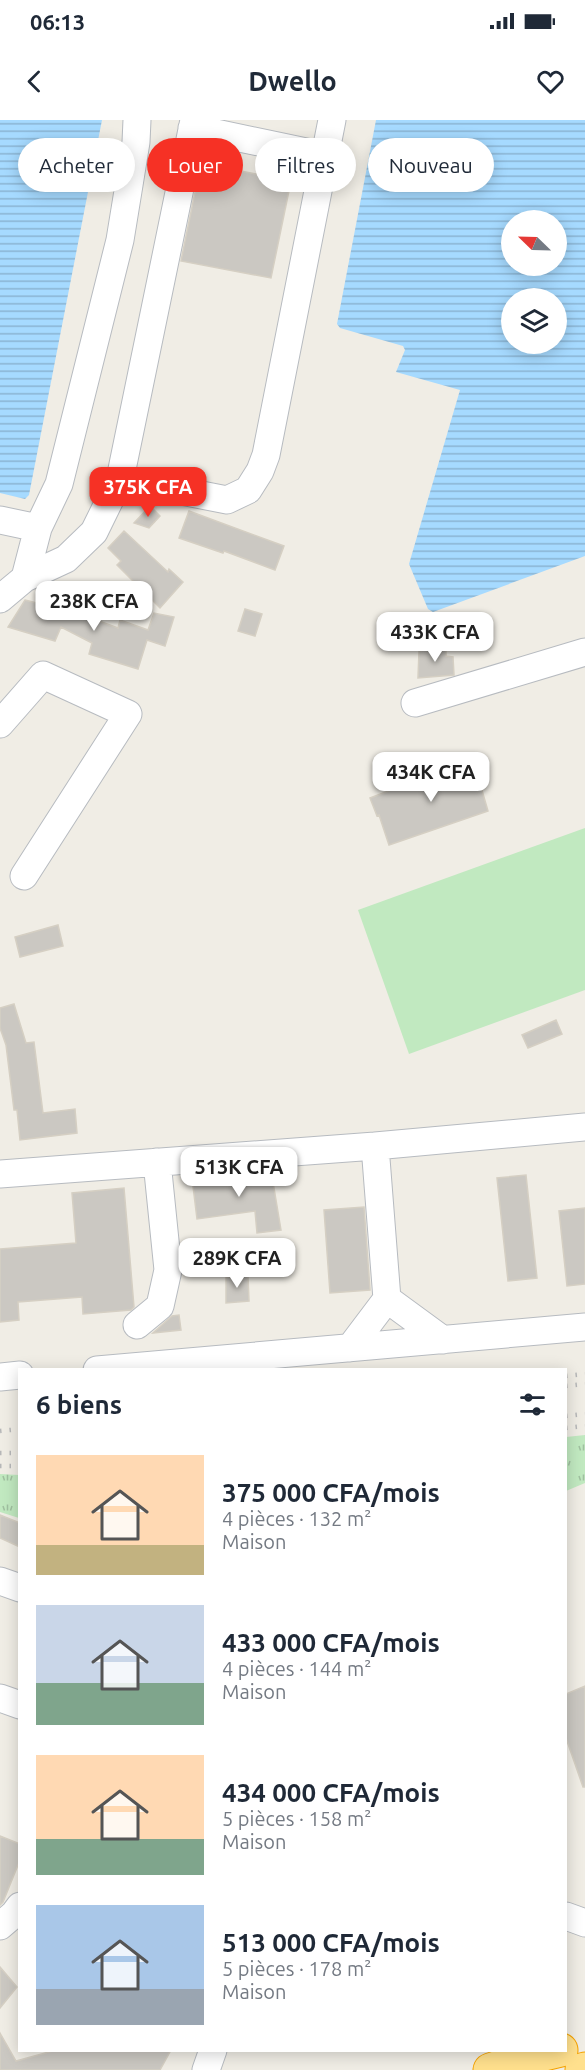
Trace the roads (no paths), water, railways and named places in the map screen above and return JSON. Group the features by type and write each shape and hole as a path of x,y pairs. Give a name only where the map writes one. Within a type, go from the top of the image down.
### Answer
{"highway":[{"path":"567,2048 585,2040"},
{"path":"490,2070 554,2052"}],"street":[{"path":"25,578 38,528 59,484 112,273 120,240 136,142 137,120"},
{"path":"328,138 332,120"},
{"path":"0,599 25,578 66,560 94,532 120,479 193,124 255,139"},
{"path":"120,479 227,500 248,490 266,455 318,192"},
{"path":"0,520 38,528"},
{"path":"415,703 585,652"},
{"path":"0,724 43,675 128,714 24,876"},
{"path":"0,1174 375,1146 585,1127"},
{"path":"350,1348 387,1299 375,1146"},
{"path":"137,1325 160,1306 168,1270 157,1162"},
{"path":"387,1299 443,1340"},
{"path":"119,1368 585,1327"},
{"path":"0,1377 18,1375"},
{"path":"0,1581 18,1587"},
{"path":"0,1698 18,1704"},
{"path":"207,2070 212,2052"}],"water":[{"path":"0,120 102,120 98,138 18,138 18,192 88,192 29,495 25,499 0,493"},
{"path":"376,120 585,120 585,556 433,612 428,609 409,564 460,390 396,372 405,350 403,346 340,328 337,324 368,162 368,192 494,192 494,138 373,138"}],"railway":[{"path":"567,1376 585,1374"},
{"path":"567,1386 585,1384"},
{"path":"567,1416 585,1414"},
{"path":"567,1428 585,1426"},
{"path":"0,1431 18,1429"},
{"path":"0,1453 18,1453"},
{"path":"0,1466 18,1466"}]}
